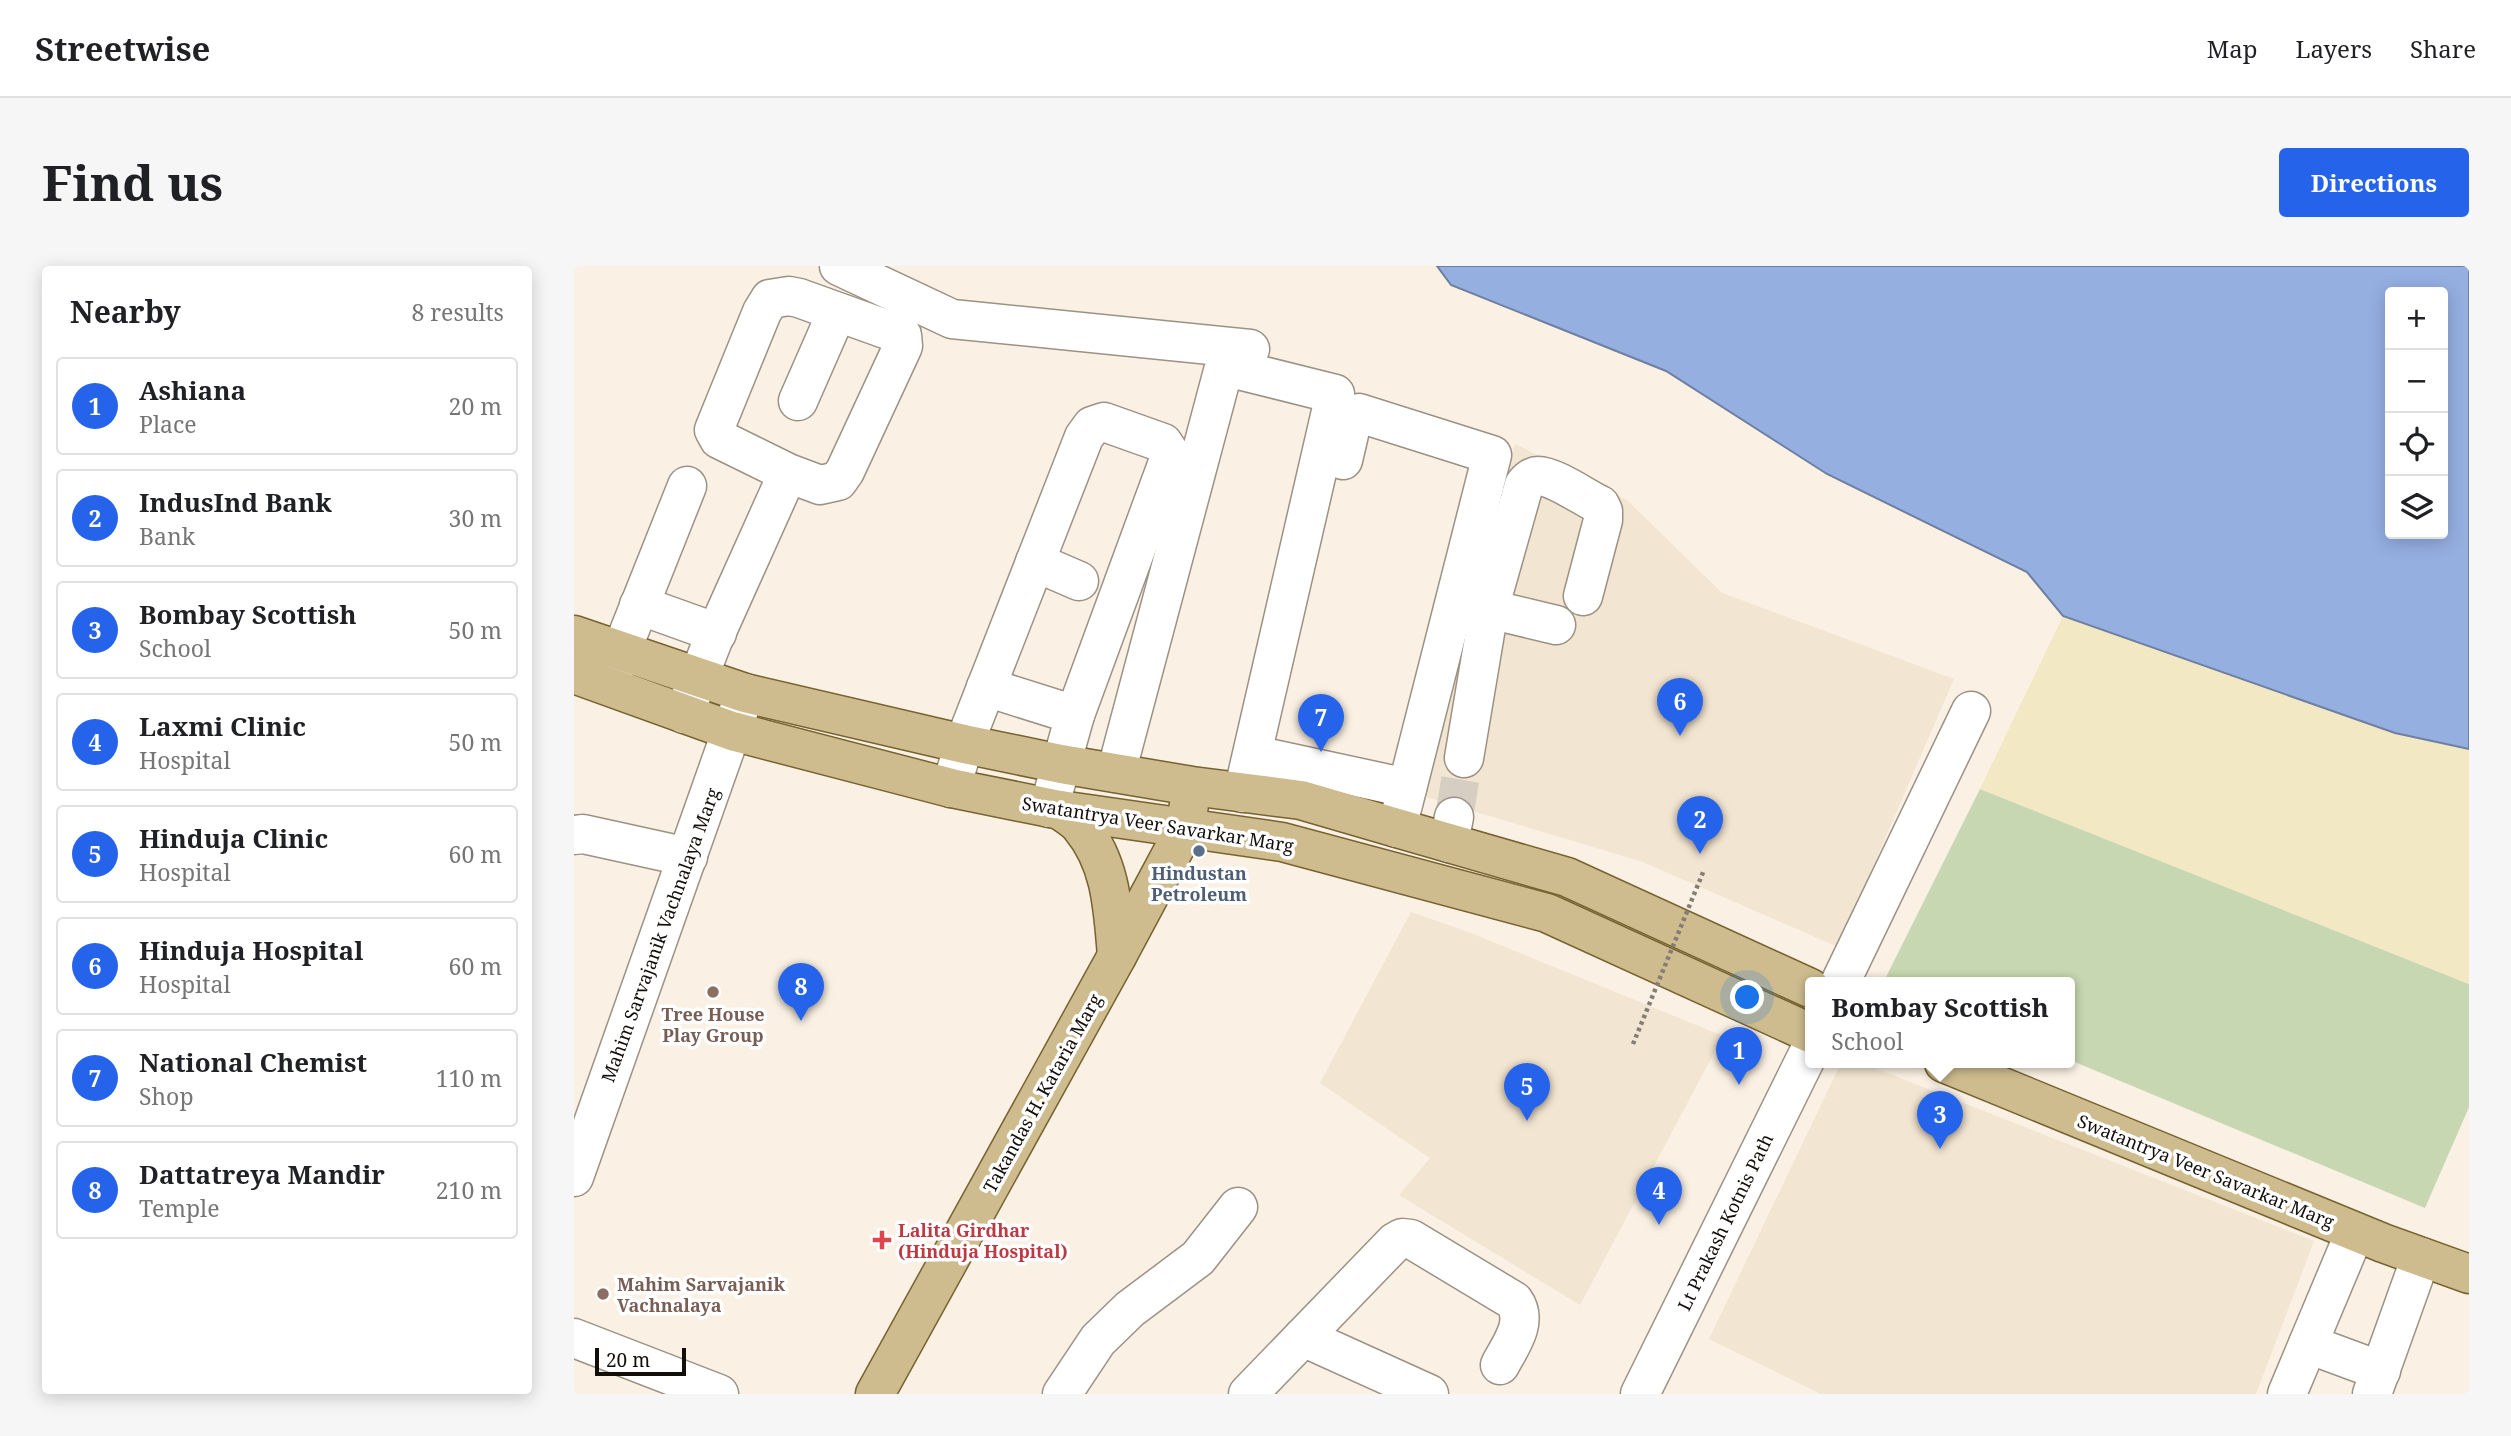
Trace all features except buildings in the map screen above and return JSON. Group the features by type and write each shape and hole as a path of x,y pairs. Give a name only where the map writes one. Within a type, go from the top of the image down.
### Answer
{"main road":[{"path":"574,635 745,693 964,744 1192,786 1301,800 1397,828 1451,830 1567,877 1805,985"},
{"name":"Swatantrya Veer Savarkar Marg","path":"591,680 732,731 951,788 1054,809 1282,842 1547,913 1805,1030"},
{"name":"Takandas H. Kataria Marg","path":"875,1394 1186,827 1192,786"},
{"path":"1054,809 1080,825 1099,854 1111,888 1117,956"},
{"name":"Swatantrya Veer Savarkar Marg","path":"1956,1068 2355,1232 2443,1265"}],"street":[{"path":"839,266 952,319 1250,349"},
{"path":"789,296 898,334 904,341 902,346 838,481 820,485 788,473 715,435 714,425 770,299 789,296"},
{"path":"798,401 837,312"},
{"path":"1116,773 1223,371 1225,368 1231,368 1335,394 1254,794"},
{"path":"1254,794 1273,759 1353,417 1359,413 1492,455 1397,828"},
{"path":"951,788 964,744 1084,437 1092,426 1104,422 1163,443 1169,452 1168,461 1075,715 1061,764 1054,809"},
{"path":"684,714 716,633 788,473"},
{"path":"1464,758 1489,609 1524,485 1530,479 1538,476 1549,479 1600,505 1603,511 1604,520 1583,596"},
{"path":"591,680 621,649 687,486"},
{"path":"1035,562 1079,581"},
{"path":"639,605 716,633"},
{"path":"1489,609 1556,625"},
{"path":"986,687 1075,715"},
{"name":"Mahim Sarvajanik Vachnalaya Marg","path":"574,1177 745,693"},
{"path":"1843,977 1971,711"},
{"path":"1273,759 1407,788"},
{"path":"574,835 583,834 688,858"},
{"name":"Lt Prakash Kotnis Path","path":"1640,1394 1805,1062"},
{"path":"1062,1394 1098,1340 1130,1309 1198,1258 1238,1207"},
{"path":"2287,1394 2355,1232"},
{"path":"1248,1394 1395,1242 1402,1238 1411,1239 1514,1301 1518,1307 1520,1325 1500,1365"},
{"path":"2308,1344 2381,1386 2443,1265"},
{"path":"1303,1337 1429,1394"},
{"path":"574,1338 719,1394"}],"path":[{"path":"1633,1044 1704,870"}],"shaded area":[{"path":"1515,444 1627,500 1722,593 1954,679 1838,947 1643,862 1413,793"},
{"path":"1411,912 1471,933 1723,1036 1580,1305 1399,1195 1430,1158 1320,1083"},
{"path":"1839,1068 1875,1068 2314,1241 2256,1394 1821,1394 1709,1339"}],"green space":[{"path":"1980,789 2469,984 2469,1107 2425,1208 2075,1062 2075,977 1886,977"}],"sand":[{"path":"2063,616 2395,733 2469,749 2469,984 1980,789"}],"water":[{"path":"1437,266 2469,266 2469,749 2395,733 2063,616 2027,572 1827,474 1666,371 1451,285"}],"tunnel":[{"path":"1454,817 1464,758"}],"place":[{"name":"Hinduja Hospital","path":"1680,736"},
{"name":"National Chemist","path":"1321,752"},
{"name":"Hindustan Petroleum","path":"1199,851"},
{"name":"IndusInd Bank","path":"1700,854"},
{"name":"Tree House Play Group","path":"713,992"},
{"name":"Dattatreya Mandir","path":"801,1021"},
{"name":"Ashiana","path":"1739,1085"},
{"name":"Hinduja Clinic","path":"1527,1121"},
{"name":"Bombay Scottish","path":"1940,1149"},
{"name":"Laxmi Clinic","path":"1659,1225"},
{"name":"Lalita Girdhar (Hinduja Hospital)","path":"882,1240"},
{"name":"Mahim Sarvajanik Vachnalaya","path":"603,1294"}]}
